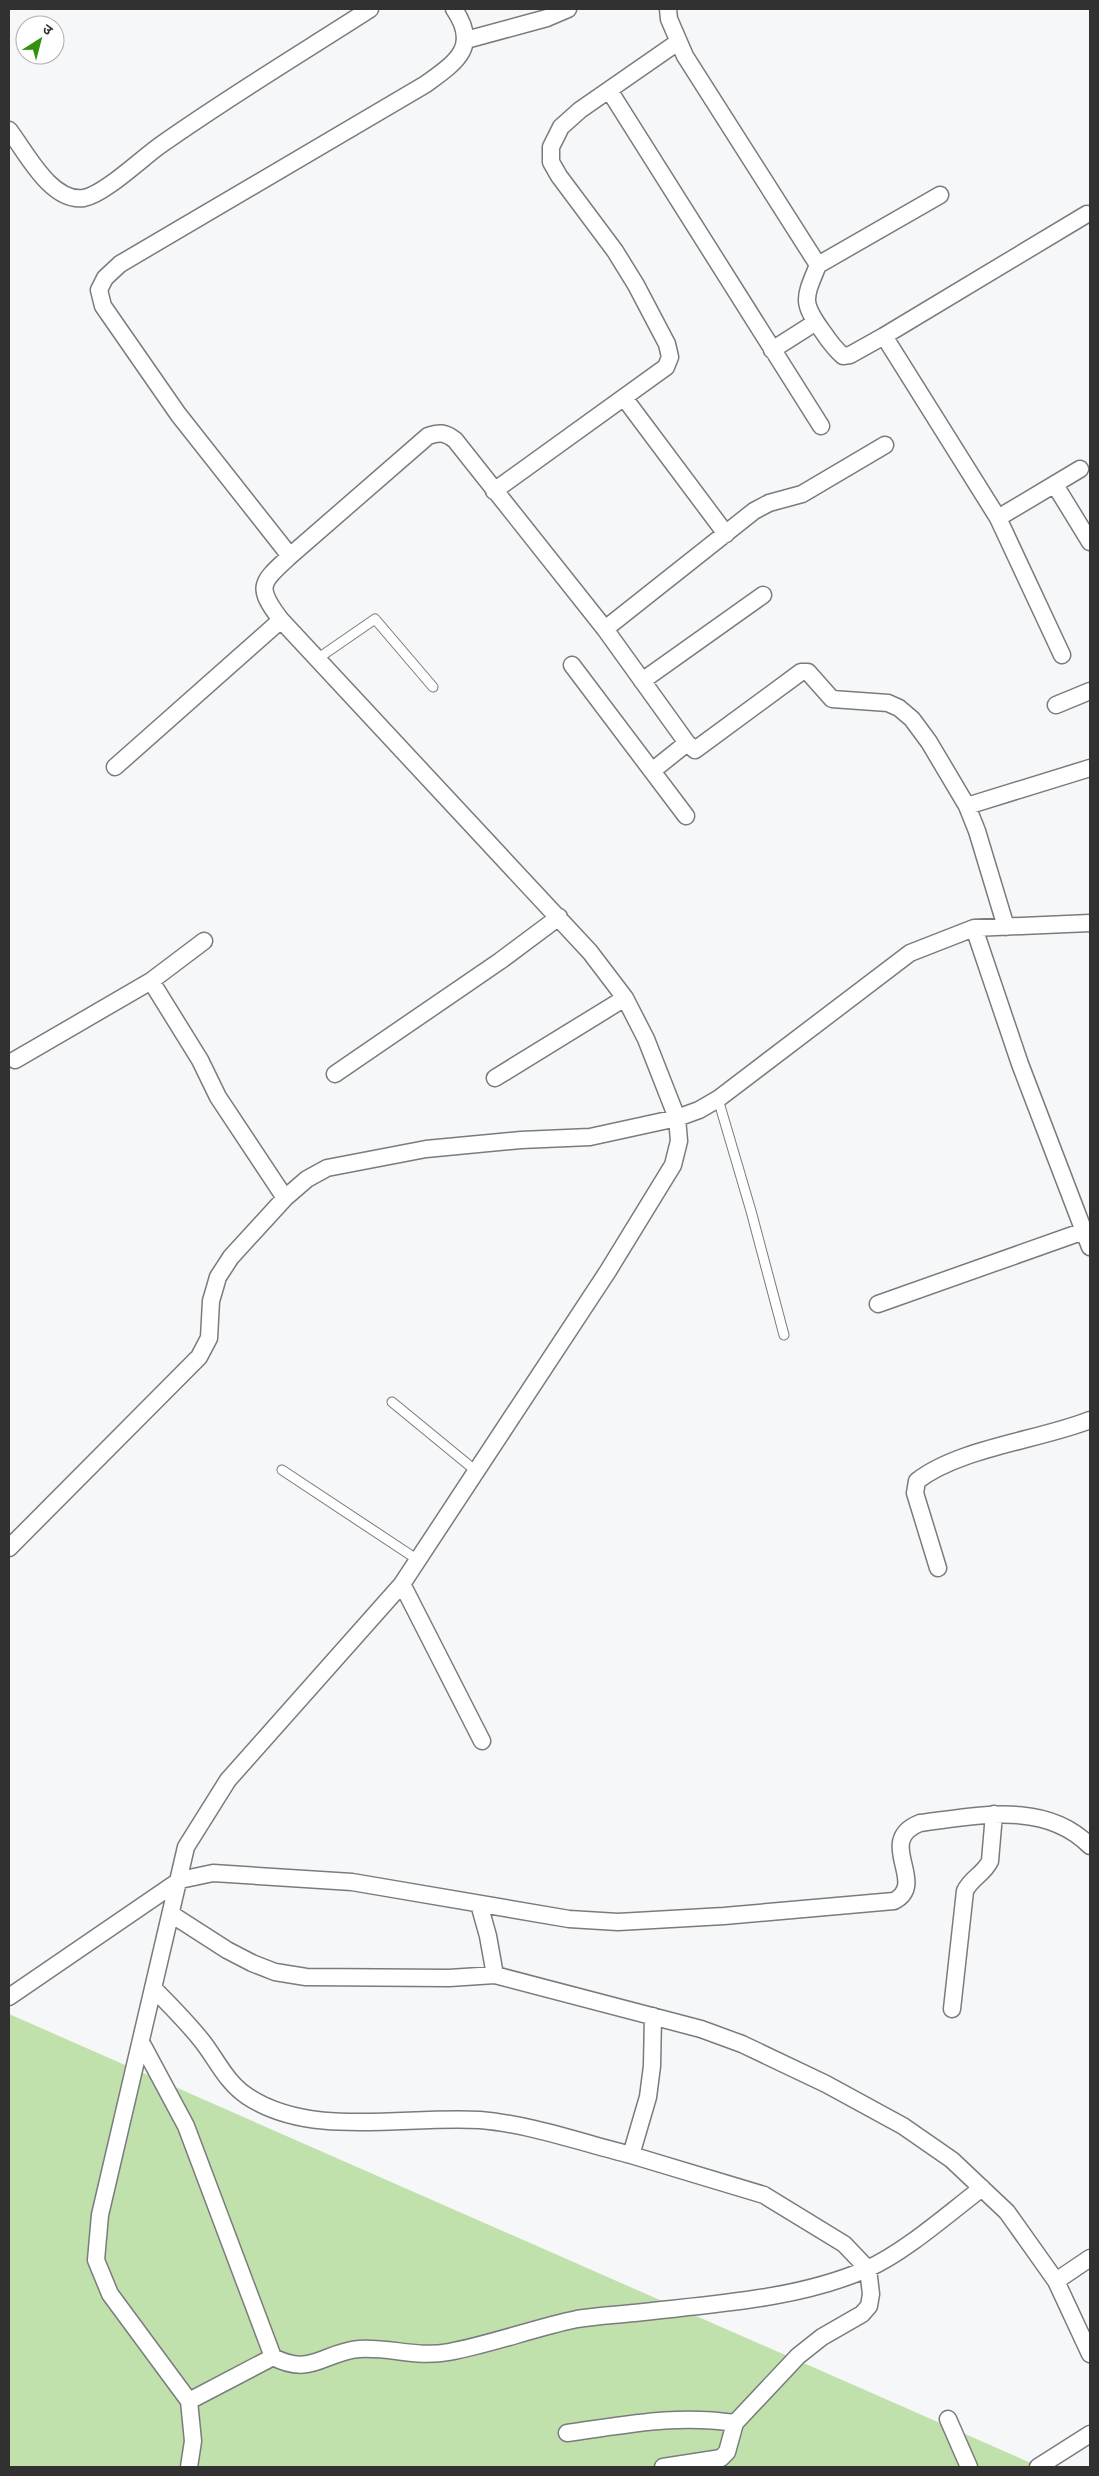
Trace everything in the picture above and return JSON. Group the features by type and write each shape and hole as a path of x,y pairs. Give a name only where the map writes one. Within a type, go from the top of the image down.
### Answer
{"street":[{"path":"9,130 47,182 64,195 84,198 101,191 160,145 218,105 287,64 370,9"},
{"path":"290,556 178,414 103,306 99,290 105,278 120,264 426,84 451,66 463,53 466,40 462,20 454,9"},
{"path":"466,40 548,18 568,9"},
{"path":"668,9 668,19 678,42 818,265"},
{"path":"494,490 666,367 670,356 667,344 632,278 551,162 551,147 561,127 580,110 678,42"},
{"path":"609,90 821,426"},
{"path":"940,195 818,265 807,292 806,304 808,312 837,351 843,356 884,336 1087,214"},
{"path":"772,350 816,322"},
{"path":"884,336 998,518 1062,654"},
{"path":"624,398 726,534"},
{"path":"190,2467 194,2441 188,2401 110,2294 96,2260 100,2215 180,1880 186,1847 228,1780 402,1584 608,1271 673,1165 679,1141 677,1118 646,1039 625,998 559,917 280,620 264,599 264,585 273,572 290,556 428,436 439,432 447,434 455,440 605,629 687,743 695,750 701,748 801,672 808,672 832,699 888,703 899,708 912,719 929,742 967,806 977,831 1006,927"},
{"path":"605,629 754,511 769,503 802,494 886,445"},
{"path":"998,518 1080,469"},
{"path":"1055,484 1090,542"},
{"path":"642,681 763,595"},
{"path":"114,767 280,620"},
{"path":"572,665 686,816"},
{"path":"1056,705 1090,691"},
{"path":"652,771 687,743"},
{"path":"967,806 1090,768"},
{"path":"335,1074 500,961 559,917"},
{"path":"9,1548 199,1357 209,1338 211,1301 218,1277 231,1256 285,1198 307,1179 327,1168 354,1161 426,1150 522,1140 590,1137 677,1118 699,1110 718,1099 910,953 974,928 1090,923"},
{"path":"974,928 1020,1064 1090,1247"},
{"path":"15,1060 151,981 204,941"},
{"path":"151,981 200,1060 218,1097 285,1198"},
{"path":"495,1078 625,998"},
{"path":"878,1304 1084,1231"},
{"path":"938,1568 915,1493 917,1481 928,1472 960,1459 1090,1420"},
{"path":"402,1584 482,1741"},
{"path":"9,1997 180,1880 212,1873 352,1882 569,1919 618,1922 724,1916 894,1900 903,1896 908,1888 900,1843 902,1834 909,1827 920,1823 1003,1813 1050,1820 1066,1827 1090,1846"},
{"path":"952,2009 966,1891 969,1883 987,1867 990,1861 994,1814"},
{"path":"479,1904 488,1936 495,1975"},
{"path":"171,1914 232,1953 252,1963 283,1973 306,1977 449,1978 495,1975 701,2029 742,2044 826,2084 903,2126 952,2160 1007,2212 1056,2281 1090,2354"},
{"path":"153,1988 201,2040 229,2082 263,2105 294,2117 322,2121 480,2120 520,2127 631,2155 764,2195 844,2244 868,2269 872,2294 870,2306 862,2314 822,2337 798,2356 735,2423 727,2452 721,2458 663,2467"},
{"path":"631,2155 648,2097 652,2066 653,2016"},
{"path":"140,2042 186,2126 273,2357 296,2366 356,2349 378,2348 421,2355 450,2352 578,2319 762,2297 810,2287 868,2269 893,2254 982,2188"},
{"path":"1056,2281 1090,2258"},
{"path":"188,2401 273,2357"},
{"path":"567,2433 671,2418 710,2419 735,2423"},
{"path":"948,2419 969,2467"},
{"path":"1038,2467 1090,2434"}],"lane":[{"path":"317,659 374,619 433,688"},
{"path":"718,1099 752,1211 784,1335"},
{"path":"392,1402 476,1471"},
{"path":"282,1470 418,1560"}],"green space":[{"path":"9,2014 1040,2467 9,2467"}]}
